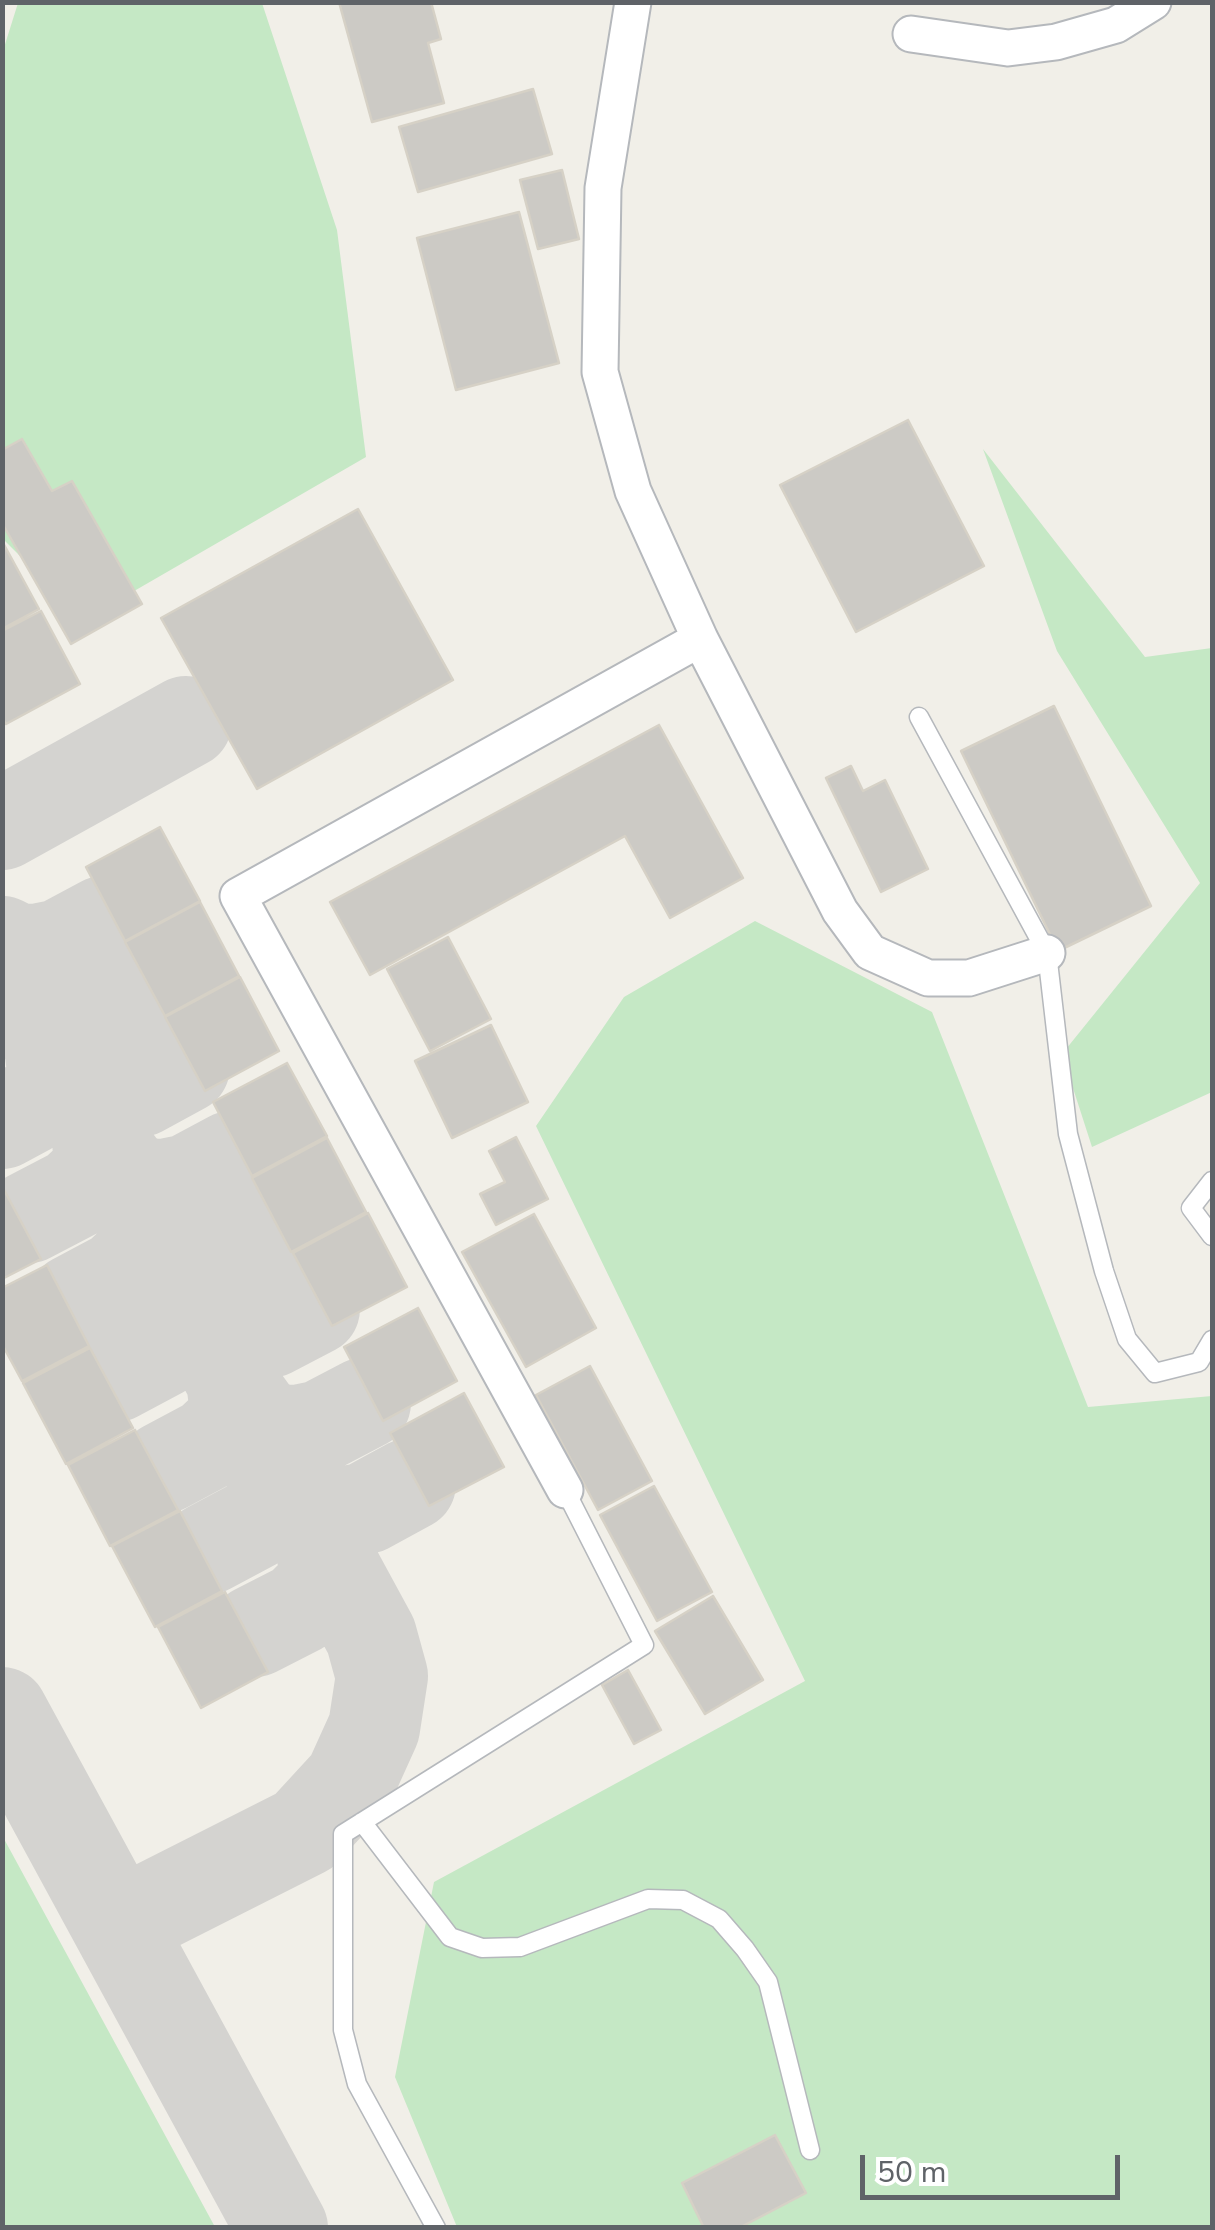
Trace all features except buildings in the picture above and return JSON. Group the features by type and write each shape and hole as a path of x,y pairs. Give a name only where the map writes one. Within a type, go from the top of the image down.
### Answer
{"street":[{"path":"632,2 602,188 600,372 633,492 700,639 840,911 870,952 928,978 969,978 1047,953"},
{"path":"912,34 1008,48 1056,42 1116,25 1154,2"},
{"path":"565,1490 238,896 700,639"}],"lane":[{"path":"918,717 1047,953 1068,1134 1126,1338 1155,1373 1200,1362 1212,1340"},
{"path":"1212,1181 1191,1208 1212,1236"},
{"path":"436,2228 357,2084 343,2030 343,1834 644,1645 565,1490"},
{"path":"362,1822 450,1937 482,1948 520,1947 648,1900 682,1900 719,1919 768,1982 810,2150"}],"green space":[{"path":"18,3 262,3 337,230 366,457 84,620 3,539 2,54"},
{"path":"983,449 1145,657 1212,648 1212,1092 1092,1147 1062,1054 1200,883 1057,651"},
{"path":"755,921 932,1012 1088,1407 1212,1396 1212,2227 457,2227 395,2077 434,1882 805,1681 536,1126 624,997"},
{"path":"3,1837 215,2227 3,2227"}],"taxiway":[{"path":"2,824 186,722"},
{"path":"2,942 16,949 35,950 60,945 103,922"},
{"path":"2,957 371,1636 382,1676 374,1728 350,1781 304,1831 118,1925"},
{"path":"20,991 36,1012 55,1022 75,1024 99,1019 143,996"},
{"path":"2,1123 28,1109 48,1091 54,1078 50,1046"},
{"path":"61,1063 77,1084 96,1094 115,1096 140,1091 184,1067"},
{"path":"29,1217 75,1193 94,1175 100,1162 97,1131"},
{"path":"109,1152 125,1173 144,1184 163,1185 188,1180 231,1157"},
{"path":"74,1300 119,1276 138,1258 145,1244 141,1213"},
{"path":"150,1228 166,1249 186,1260 205,1261 229,1256 273,1233"},
{"path":"116,1376 161,1352 180,1334 187,1320 183,1289"},
{"path":"191,1304 207,1325 226,1336 245,1337 270,1332 314,1309"},
{"path":"165,1467 210,1443 229,1425 236,1412 232,1380"},
{"path":"242,1398 258,1420 277,1430 297,1431 321,1426 365,1403"},
{"path":"209,1548 254,1524 273,1506 280,1493 276,1461"},
{"path":"286,1480 303,1501 322,1512 341,1513 366,1508 410,1484"},
{"path":"255,1631 300,1608 319,1589 325,1577 322,1545"},
{"path":"2,1713 282,2228"}]}
